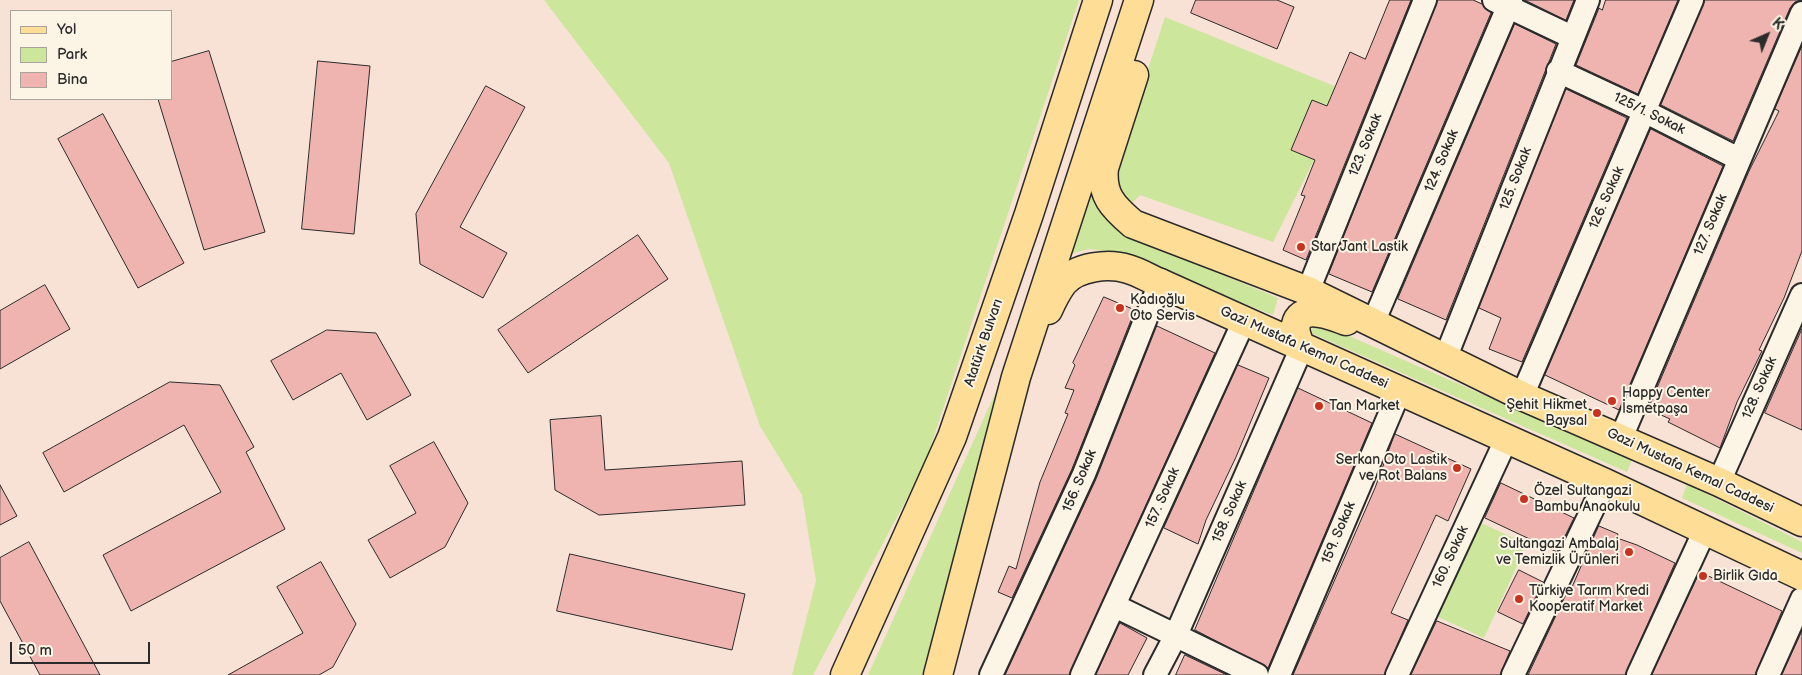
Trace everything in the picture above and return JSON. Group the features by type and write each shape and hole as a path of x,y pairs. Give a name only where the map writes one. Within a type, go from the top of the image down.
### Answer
{"main road":[{"name":"Atatürk Bulvarı","path":"847,672 952,437 1029,214 1098,0"},
{"path":"938,675 1016,377 1139,0"},
{"name":"Gazi Mustafa Kemal Caddesi","path":"1157,0 1104,168 1102,183 1107,196 1119,212 1133,224 1308,290 1522,396 1719,482 1802,522"},
{"name":"Gazi Mustafa Kemal Caddesi","path":"1016,377 1064,282 1079,272 1093,268 1115,266 1129,269 1605,483 1802,576"},
{"path":"1302,347 1294,336 1294,327 1298,318 1307,313 1319,312 1346,321 1373,323"}],"street":[{"name":"123. Sokak","path":"1308,290 1425,0"},
{"name":"125. Sokak","path":"1445,359 1558,71 1588,0"},
{"name":"126. Sokak","path":"1522,396 1584,250 1646,112 1692,0"},
{"path":"1505,2 1572,37"},
{"name":"124. Sokak","path":"1373,323 1505,2"},
{"name":"127. Sokak","path":"1621,438 1802,13"},
{"name":"125/1. Sokak","path":"1558,71 1646,112 1739,159"},
{"name":"156. Sokak","path":"991,675 1084,474 1160,283"},
{"name":"128. Sokak","path":"1719,482 1802,294"},
{"name":"157. Sokak","path":"1082,675 1244,321"},
{"name":"158. Sokak","path":"1155,675 1176,635 1302,347"},
{"name":"159. Sokak","path":"1279,675 1400,390"},
{"name":"160. Sokak","path":"1397,675 1506,440"},
{"path":"1513,675 1605,483"},
{"path":"1638,675 1704,530"},
{"path":"1768,675 1802,599"},
{"path":"1115,606 1258,675"}],"green space":[{"path":"544,0 1079,0 924,466 813,675 792,675 816,581 802,495 760,426 669,163"},
{"path":"1165,17 1344,90 1313,162 1273,242 1140,195 1132,203 1120,186 1117,176 1117,165"},
{"path":"1091,190 1103,214 1120,232 1278,298 1273,315 1112,252 1089,249 1070,254"},
{"path":"1315,321 1632,460 1627,472 1311,333"},
{"path":"997,389 922,675 868,675"},
{"path":"1687,484 1802,542 1802,553 1682,498"},
{"path":"1479,522 1527,544 1484,638 1436,616"}],"building":[{"path":"1196,0 1277,0 1294,7 1277,49 1191,13"},
{"path":"1390,0 1411,0 1306,260 1283,250 1305,196 1301,195 1315,160 1291,150 1312,100 1327,106 1350,52 1365,59"},
{"path":"1438,0 1473,0 1482,4 1491,13 1372,292 1329,274"},
{"path":"1525,0 1574,0 1566,20"},
{"path":"1606,0 1678,0 1638,94 1576,65 1599,8 1602,10"},
{"path":"1705,0 1801,0 1795,2 1790,8 1733,141 1661,105"},
{"path":"1515,24 1556,44 1446,320 1398,299"},
{"path":"1802,46 1802,251 1784,298 1759,350 1762,351 1737,402 1720,448 1668,422 1670,419 1648,409 1749,171 1779,111 1775,109"},
{"path":"209,51 265,232 204,250 158,100 172,100 172,62"},
{"path":"318,61 370,66 354,234 302,229"},
{"path":"486,86 525,107 460,227 507,253 483,298 420,264 416,214"},
{"path":"1566,89 1627,118 1522,362 1489,349 1501,318 1479,308"},
{"path":"103,114 184,263 138,288 58,139"},
{"path":"1651,129 1723,166 1619,410 1545,375"},
{"path":"638,235 668,279 528,373 498,330"},
{"path":"45,285 70,329 0,369 0,311"},
{"path":"1104,297 1135,310 1072,469 1012,598 998,592 1009,566 1016,569 1040,482 1068,414 1065,413 1074,390 1065,388 1075,365 1073,363"},
{"path":"1157,326 1215,353 1069,675 1005,675 1096,479"},
{"path":"1802,329 1802,430 1765,413"},
{"path":"327,330 376,333 411,395 367,420 341,373 293,400 271,361"},
{"path":"1238,365 1269,378 1236,457 1206,520 1198,544 1164,528"},
{"path":"170,382 220,385 254,447 246,452 285,529 131,611 103,555 221,492 184,425 64,492 43,453"},
{"path":"1298,388 1372,423 1268,668 1195,630"},
{"path":"601,416 605,470 742,461 745,505 599,515 555,490 550,420"},
{"path":"1395,434 1471,469 1448,521 1436,515 1391,613 1408,620 1384,675 1293,675 1375,488"},
{"path":"434,442 468,503 445,547 390,578 368,540 416,513 390,466"},
{"path":"1501,483 1574,518 1557,552 1485,518"},
{"path":"0,485 17,516 0,525"},
{"path":"1599,526 1618,534 1617,538 1675,563 1625,675 1528,675 1567,592 1569,593"},
{"path":"29,542 100,675 40,675 0,601 0,558"},
{"path":"570,554 745,594 732,650 557,611"},
{"path":"321,562 356,624 333,667 319,675 228,675 303,633 277,587"},
{"path":"1519,570 1543,582 1523,624 1498,612"},
{"path":"1700,572 1782,611 1755,675 1652,675"},
{"path":"1437,621 1510,651 1500,675 1411,675"},
{"path":"1120,623 1147,638 1128,675 1096,675"},
{"path":"1802,631 1802,675 1782,675"},
{"path":"1185,655 1227,675 1176,675"}],"place":[{"name":"Star Jant Lastik","path":"1301,247"},
{"name":"Kadıoğlu Oto Servis","path":"1120,308"},
{"name":"Happy Center İsmetpaşa","path":"1612,401"},
{"name":"Tan Market","path":"1319,406"},
{"name":"Şehit Hikmet Baysal","path":"1597,413"},
{"name":"Serkan Oto Lastik ve Rot Balans","path":"1457,468"},
{"name":"Özel Sultangazi Bambu Anaokulu","path":"1524,499"},
{"name":"Sultangazi Ambalaj ve Temizlik Ürünleri","path":"1629,552"},
{"name":"Birlik Gıda","path":"1703,576"},
{"name":"Türkiye Tarım Kredi Kooperatif Market","path":"1519,599"}]}
